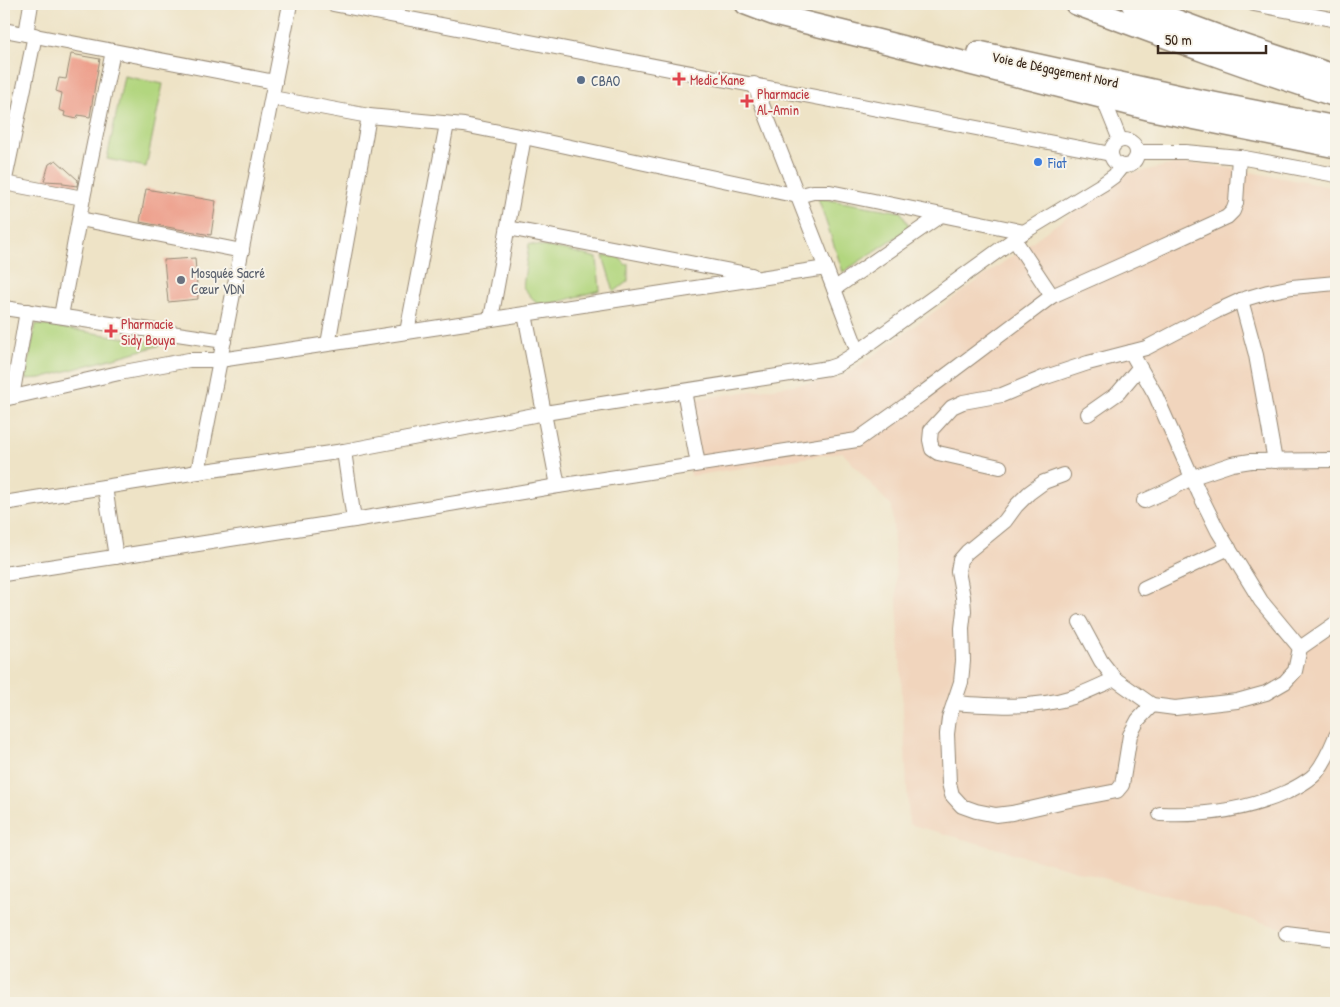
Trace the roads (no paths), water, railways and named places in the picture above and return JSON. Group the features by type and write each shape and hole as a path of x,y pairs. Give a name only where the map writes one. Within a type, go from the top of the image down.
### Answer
{"highway":[{"path":"746,4 775,15 872,39 1106,90 1152,110 1336,147"},
{"name":"Voie de Dégagement Nord","path":"775,4 978,52 1106,90 1336,127"},
{"path":"1076,4 1238,64 1336,96"},
{"path":"1132,4 1240,44 1336,76"}],"street":[{"path":"31,4 30,35 4,183 83,198"},
{"path":"198,472 290,4"},
{"path":"333,4 1110,154"},
{"path":"1254,4 1336,20"},
{"path":"4,30 275,82"},
{"path":"61,316 113,51"},
{"path":"754,84 858,352"},
{"path":"1106,90 1120,140"},
{"path":"272,98 369,116 464,125 798,196 813,192 830,192 941,215 1019,236 1052,296"},
{"path":"328,344 369,116"},
{"path":"408,332 447,124"},
{"path":"491,319 524,137"},
{"path":"1120,140 1131,142 1137,152 1136,158 1128,166 1116,164 1110,154 1115,143 1120,140"},
{"path":"1137,152 1185,152 1239,158 1336,175"},
{"path":"4,574 857,440 1052,296 1227,217 1233,211 1236,203 1239,158"},
{"path":"4,503 344,451 545,413 823,370 837,365 858,352 1019,236 1103,184 1114,176 1122,166"},
{"path":"834,288 941,215"},
{"path":"80,220 242,251"},
{"path":"508,228 762,277"},
{"path":"27,311 8,398 118,373 189,360 220,360 826,268"},
{"path":"1000,467 938,453 932,449 930,430 952,407 964,402 1002,394 1088,363 1146,348 1241,300 1284,289 1336,284"},
{"path":"1241,300 1256,355 1275,461"},
{"path":"4,308 224,341"},
{"path":"525,314 558,486"},
{"path":"1131,352 1155,394 1218,531 1261,601 1300,648"},
{"path":"1088,414 1118,393 1139,368"},
{"path":"684,392 698,464"},
{"path":"344,451 354,520"},
{"path":"1144,501 1193,477 1232,464 1252,461 1336,460"},
{"path":"1063,475 1044,482 1029,493 1016,506 1006,521 967,552 960,560 958,570 964,611 962,628 963,661 961,682 949,718 947,734 949,783 952,795 962,806 996,815 1117,791 1122,785 1130,735 1138,720 1152,704"},
{"path":"105,487 116,557"},
{"path":"1144,588 1229,548"},
{"path":"1080,622 1101,661 1115,679 1152,704 1175,708 1237,701 1266,693 1285,682 1295,671 1300,648 1336,623"},
{"path":"954,703 1023,706 1071,697 1115,679"},
{"path":"1160,814 1181,815 1216,812 1238,809 1270,800 1298,787 1316,774 1336,736"},
{"path":"1286,933 1336,939"}],"place":[{"name":"Medic'Kane","path":"679,79"},
{"name":"CBAO","path":"581,80"},
{"name":"Pharmacie Al-Amin","path":"747,101"},
{"name":"Fiat","path":"1038,162"},
{"name":"Mosquée Sacré Cœur VDN","path":"181,280"},
{"name":"Pharmacie Sidy Bouya","path":"111,331"}]}
